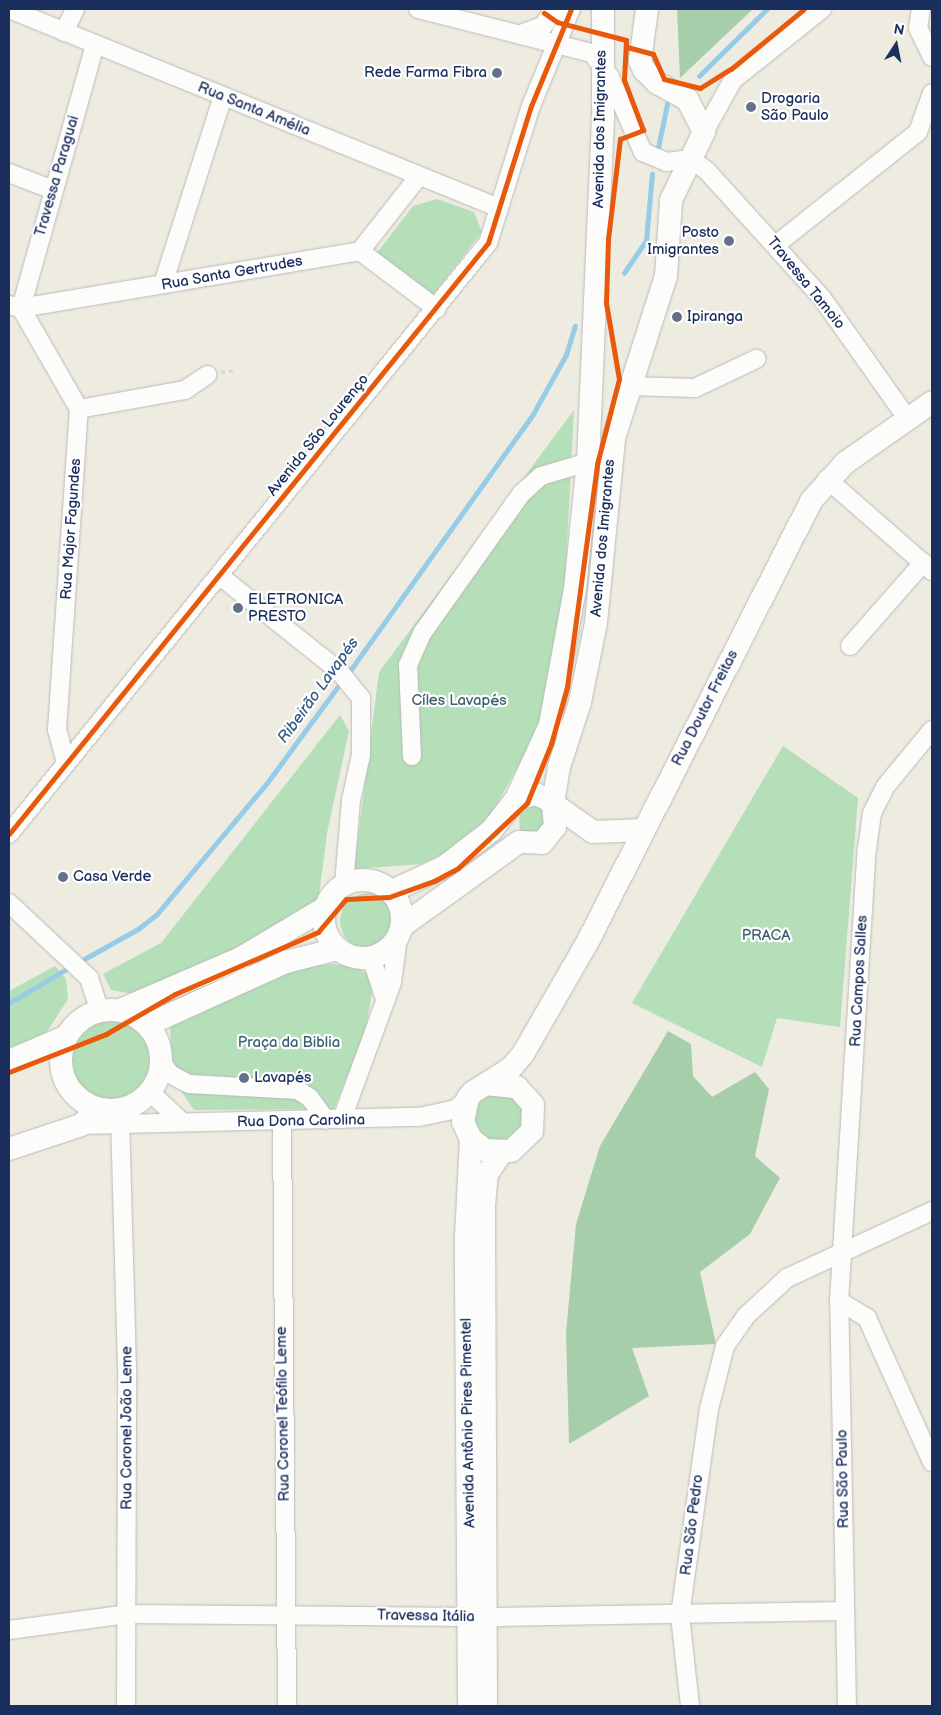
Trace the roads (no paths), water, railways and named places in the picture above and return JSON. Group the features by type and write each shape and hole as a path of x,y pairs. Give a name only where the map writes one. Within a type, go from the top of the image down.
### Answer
{"main road":[{"name":"Avenida dos Imigrantes","path":"390,892 466,853 512,805 550,724 559,684 588,462 603,9"},
{"path":"646,9 640,50 644,70 657,83 688,100 704,132"},
{"name":"Avenida dos Imigrantes","path":"518,842 542,843 552,836 556,815 553,804 559,767 587,673 596,623 609,463 666,276 671,200 704,132"},
{"name":"Rua Doutor Freitas","path":"526,1094 519,1070 523,1054 644,830 810,501 827,479 907,418 932,402"},
{"path":"325,908 326,932 338,949 354,957 372,957 400,932 518,842 510,834 512,805 535,794 593,832 644,830"},
{"path":"9,1061 66,1037 80,1020 241,958 325,908 344,886 368,881 390,892 400,908 400,932"},
{"path":"147,1024 270,968 338,949"},
{"path":"9,1149 109,1116 145,1096 161,1061 155,1036 147,1024 110,1010"},
{"path":"66,1037 62,1075 76,1096 109,1116"},
{"name":"Rua Doutor Freitas","path":"486,1084 523,1054"},
{"path":"468,1098 486,1084 510,1084 526,1094 535,1119 532,1132 522,1145 502,1152 485,1150 468,1134"},
{"name":"Avenida Antônio Pires Pimentel","path":"468,1098 466,1237 479,1616 486,1706"},
{"name":"Avenida Antônio Pires Pimentel","path":"469,1706 479,1616 484,1206 487,1174 502,1152"}],"street":[{"path":"64,32 75,9"},
{"path":"418,9 521,36 552,48 582,48 602,63 644,152 666,162 691,160"},
{"path":"521,36 544,25 553,9"},
{"name":"Avenida São Lourenço","path":"9,834 437,309 488,243 552,48 571,9"},
{"path":"704,132 733,80 822,9"},
{"path":"921,9 918,28 932,57"},
{"name":"Rua Santa Amélia","path":"9,10 499,208"},
{"name":"Travessa Paraguai","path":"15,306 53,190 95,44"},
{"path":"777,244 918,132 932,93"},
{"path":"162,284 223,96"},
{"name":"Travessa Tamoio","path":"691,160 777,244 907,418"},
{"path":"9,173 53,190"},
{"path":"419,176 360,251 437,309"},
{"name":"Rua Santa Gertrudes","path":"15,306 360,251"},
{"path":"15,306 79,409 185,390 207,374"},
{"path":"632,386 695,388 756,359"},
{"name":"Rua Major Fagundes","path":"66,763 57,730 79,409"},
{"path":"412,756 408,665 423,632 520,494 541,476 588,462"},
{"path":"827,479 928,567 850,646"},
{"path":"220,576 339,671 356,691 364,715 344,886"},
{"name":"Rua Campos Salles","path":"840,1252 872,813 884,787 932,730"},
{"path":"9,903 70,956 89,978 110,1010"},
{"path":"161,1061 170,1074 190,1084 298,1090 334,1119 398,964 400,932"},
{"path":"372,957 384,996"},
{"path":"145,1096 182,1122"},
{"name":"Rua Dona Carolina","path":"109,1116 182,1122 419,1117 456,1109 468,1098"},
{"name":"Rua Coronel João Leme","path":"109,1116 119,1150 127,1368 126,1706"},
{"name":"Rua Dona Carolina","path":"419,1117 468,1134"},
{"name":"Rua Coronel Teófilo Leme","path":"282,1121 287,1706"},
{"path":"840,1252 932,1211"},
{"name":"Rua São Paulo","path":"840,1252 839,1301 847,1706"},
{"name":"Rua São Pedro","path":"690,1706 680,1615 708,1409 725,1346 747,1316 787,1278 840,1252"},
{"path":"839,1301 867,1318 932,1462"},
{"name":"Travessa Itália","path":"9,1630 127,1614 479,1616 680,1615 845,1611"}],"waterway":[{"name":"Ribeirão Lavapés","path":"699,76 767,9"},
{"name":"Ribeirão Lavapés","path":"658,148 667,104"},
{"name":"Ribeirão Lavapés","path":"624,273 646,240 652,174"},
{"name":"Ribeirão Lavapés","path":"347,675 533,414 566,355 575,326"},
{"name":"Ribeirão Lavapés","path":"79,962 138,929 157,914 267,783 342,681"},
{"name":"Ribeirão Lavapés","path":"9,1003 70,967"}],"place":[{"name":"Rede Farma Fibra","path":"497,73"},
{"name":"Drogaria São Paulo","path":"751,107"},
{"name":"Posto Imigrantes","path":"729,241"},
{"name":"Ipiranga","path":"677,317"},
{"name":"ELETRONICA PRESTO","path":"238,608"},
{"name":"Casa Verde","path":"63,877"},
{"name":"Lavapés","path":"244,1078"}],"park label":[{"name":"Cíles Lavapés","path":"459,701"},
{"name":"PRACA","path":"766,936"},
{"name":"Praça da Biblia","path":"289,1043"}]}
